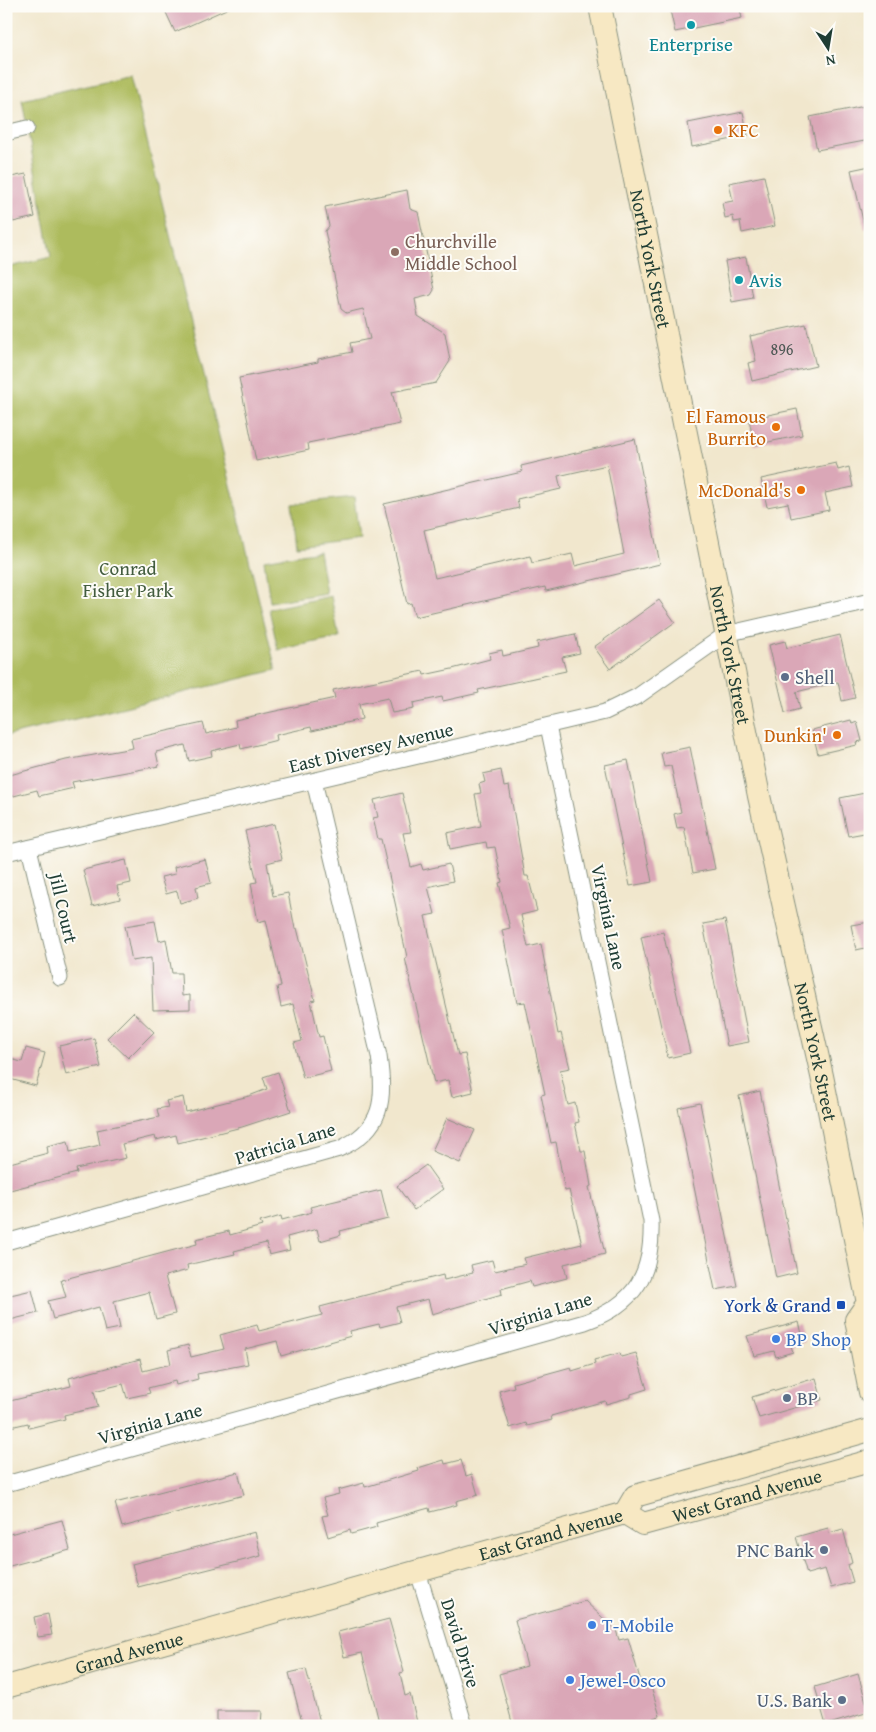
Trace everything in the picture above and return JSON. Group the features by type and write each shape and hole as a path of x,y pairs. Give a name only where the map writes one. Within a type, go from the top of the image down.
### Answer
{"main road":[{"name":"North York Street","path":"600,6 758,796 822,1076 869,1304 856,1320 870,1392"},
{"name":"East Grand Avenue","path":"252,1619 625,1513 635,1496 870,1430"},
{"name":"West Grand Avenue","path":"625,1513 643,1524 870,1460"},
{"name":"Grand Avenue","path":"6,1687 252,1619"}],"street":[{"path":"6,133 27,128"},
{"path":"726,634 870,601"},
{"name":"East Diversey Avenue","path":"6,853 605,712 638,696 726,634"},
{"name":"Virginia Lane","path":"6,1484 586,1322 616,1308 631,1296 647,1267 652,1247 651,1221 548,726"},
{"name":"Patricia Lane","path":"6,1242 339,1149 351,1143 373,1123 383,1098 378,1056 314,781"},
{"name":"Jill Court","path":"29,848 60,978"},
{"name":"David Drive","path":"418,1572 466,1726"}],"green space":[{"name":"Conrad Fisher Park","path":"131,75 276,670 6,736 6,268 51,257 22,100"},
{"path":"354,497 359,538 297,546 292,504"},
{"path":"319,551 326,593 270,602 264,560"},
{"path":"331,596 339,637 278,650 269,609"}],"building":[{"path":"163,6 233,6 175,32"},
{"name":"Enterprise","path":"669,6 739,6 742,18 675,32"},
{"path":"870,105 870,140 817,150 810,117"},
{"name":"KFC","path":"743,112 748,136 692,147 688,123"},
{"path":"870,166 870,228 865,229 851,170"},
{"path":"26,174 35,217 13,222 6,192 6,178"},
{"path":"764,176 775,226 742,233 740,221 734,222 733,216 725,218 722,203 733,201 729,183"},
{"path":"407,190 410,209 418,212 434,290 431,295 415,299 418,316 445,333 450,361 436,383 392,392 400,424 308,443 309,450 256,461 239,378 318,362 318,359 352,352 350,343 370,339 363,309 346,313 341,309 325,231 329,226 325,207"},
{"name":"Avis","path":"746,257 753,298 732,302 725,261"},
{"path":"806,324 816,366 752,381 748,363 756,361 750,336"},
{"name":"El Famous Burrito","path":"797,409 802,435 754,445 749,419"},
{"path":"635,439 660,564 546,591 545,587 415,617 411,603 407,604 384,504 522,472 521,466","holes":["607,465 624,554 575,566 572,554 532,563 530,556 435,578 424,530 519,508 517,499 561,489 558,476"]},
{"name":"McDonald's","path":"836,463 838,470 849,467 853,487 825,493 829,510 791,518 788,503 767,507 761,479"},
{"path":"659,600 675,622 610,669 594,647"},
{"path":"575,634 580,653 562,657 566,671 478,690 479,693 443,701 442,697 413,703 414,709 392,713 388,698 359,704 362,719 312,731 311,727 276,735 277,740 241,749 240,744 211,751 212,756 189,761 185,745 156,752 159,766 72,782 74,788 39,796 37,790 6,798 6,776 66,760 133,748 131,739 203,723 206,734 236,727 235,720 335,698 333,690 423,671 424,675 452,669 490,659 489,653 502,650 503,656 538,648 537,642"},
{"path":"840,635 855,698 842,701 838,682 796,692 800,709 785,713 769,645 785,641 787,648"},
{"name":"Dunkin'","path":"851,720 852,724 857,722 862,741 856,742 857,745 818,754 812,730"},
{"path":"690,747 715,869 693,873 684,827 677,828 674,814 681,812 671,766 664,767 661,753"},
{"path":"628,760 652,882 630,886 605,765"},
{"path":"501,770 504,787 509,786 525,876 528,876 537,911 521,915 528,947 541,944 558,1034 561,1033 570,1068 560,1070 568,1105 575,1103 579,1122 575,1123 581,1151 585,1151 591,1186 589,1187 605,1254 564,1264 567,1278 532,1287 530,1281 501,1289 502,1294 432,1314 428,1299 396,1307 400,1322 380,1327 379,1324 350,1331 351,1336 281,1356 277,1341 245,1349 248,1364 197,1374 198,1379 176,1385 175,1381 148,1388 150,1393 127,1398 123,1384 94,1391 98,1407 64,1415 65,1419 29,1428 28,1423 6,1428 6,1402 71,1386 69,1378 140,1359 143,1371 171,1364 168,1350 188,1345 191,1357 224,1349 220,1335 257,1325 259,1331 322,1315 320,1307 443,1275 444,1280 473,1273 471,1265 492,1260 495,1271 526,1264 524,1258 582,1244 569,1190 565,1191 556,1142 551,1143 541,1095 545,1094 525,1002 517,1003 502,930 510,928 499,883 502,882 495,847 487,848 486,842 450,849 447,833 481,826 475,794 481,793 479,784 485,782 483,774"},
{"path":"870,792 870,832 848,836 840,798"},
{"path":"402,793 411,832 403,833 411,867 421,864 423,870 449,864 453,881 428,887 435,914 425,916 458,1055 465,1054 473,1092 452,1097 448,1080 434,1083 405,958 407,957 381,839 378,839 373,818 378,817 374,800"},
{"path":"274,824 282,859 267,863 273,896 288,893 295,929 297,928 315,1000 311,1001 319,1037 323,1036 331,1071 303,1078 294,1043 302,1041 293,1004 281,1007 277,987 281,986 266,920 258,922 251,883 257,882 245,831"},
{"path":"205,859 211,883 196,887 198,898 180,903 177,891 166,894 161,877 175,874 174,867"},
{"path":"126,860 131,883 117,886 120,899 92,906 83,870"},
{"path":"725,920 749,1042 727,1046 703,924"},
{"path":"155,921 159,941 166,939 172,973 181,973 182,996 190,995 190,1009 153,1010 151,958 132,961 125,926"},
{"path":"870,922 870,947 856,950 851,925"},
{"path":"663,932 690,1053 668,1058 641,937"},
{"path":"133,1012 154,1032 128,1058 107,1038"},
{"path":"94,1038 101,1067 66,1075 59,1046"},
{"path":"26,1048 45,1053 36,1086 6,1078 6,1058 22,1062"},
{"path":"278,1072 291,1111 242,1127 178,1143 176,1135 156,1140 155,1136 122,1144 126,1158 76,1169 77,1173 6,1191 6,1164 48,1153 47,1146 68,1141 70,1152 100,1145 97,1130 159,1117 157,1109 168,1107 166,1101 183,1097 186,1112 249,1096 267,1089 263,1077"},
{"path":"760,1091 797,1273 776,1278 739,1096"},
{"path":"700,1103 737,1286 715,1290 678,1108"},
{"path":"447,1118 475,1130 460,1163 432,1151"},
{"path":"426,1165 443,1189 414,1210 397,1186"},
{"path":"381,1190 388,1219 340,1231 341,1235 320,1241 317,1229 287,1237 290,1250 269,1255 266,1243 234,1251 235,1254 187,1265 188,1270 165,1276 175,1314 156,1319 149,1292 114,1301 120,1328 105,1331 99,1307 53,1319 48,1301 66,1297 61,1280 197,1244 196,1239 229,1231 230,1235 262,1226 260,1222 281,1216 282,1220 312,1212 310,1207"},
{"path":"32,1290 38,1313 6,1321 6,1296"},
{"name":"BP Shop","path":"799,1322 804,1342 791,1346 793,1352 776,1357 774,1351 754,1356 747,1336"},
{"path":"620,1353 621,1357 636,1353 647,1389 631,1394 631,1397 606,1404 605,1401 551,1416 552,1420 527,1426 526,1423 510,1428 499,1391 514,1387 513,1383 571,1367 572,1371 595,1364 594,1360"},
{"name":"BP","path":"816,1378 822,1400 759,1418 752,1397"},
{"path":"444,1460 445,1464 461,1460 466,1476 472,1474 478,1495 456,1501 457,1505 430,1512 429,1508 376,1523 377,1527 351,1534 350,1530 328,1537 322,1516 328,1515 323,1498 339,1494 338,1490 364,1483 365,1487 419,1471 418,1468"},
{"path":"238,1472 244,1495 122,1527 115,1503"},
{"path":"62,1520 70,1550 6,1567 6,1535"},
{"name":"PNC Bank","path":"828,1528 829,1533 843,1529 852,1563 848,1565 853,1582 831,1588 825,1569 807,1574 796,1537"},
{"path":"255,1532 261,1556 138,1587 132,1564"},
{"name":"Jewel-Osco","path":"585,1601 616,1630 619,1640 628,1638 643,1689 651,1686 660,1716 653,1718 655,1726 513,1726 499,1674 527,1666 515,1620"},
{"path":"48,1614 52,1635 38,1637 34,1617"},
{"path":"389,1619 404,1672 400,1673 405,1696 410,1694 418,1726 380,1726 362,1653 344,1657 338,1632"},
{"path":"306,1669 321,1726 303,1726 289,1673"},
{"name":"U.S. Bank","path":"858,1674 869,1712 826,1725 815,1687"},
{"path":"217,1711 262,1711 261,1726 217,1726"}],"place":[{"name":"Enterprise","path":"691,25"},
{"name":"KFC","path":"718,130"},
{"name":"Churchville Middle School","path":"395,252"},
{"name":"Avis","path":"739,280"},
{"name":"El Famous Burrito","path":"776,427"},
{"name":"McDonald's","path":"801,490"},
{"name":"Shell","path":"785,677"},
{"name":"Dunkin'","path":"837,735"},
{"name":"York & Grand","path":"841,1305"},
{"name":"BP Shop","path":"776,1339"},
{"name":"BP","path":"787,1398"},
{"name":"PNC Bank","path":"824,1550"},
{"name":"T-Mobile","path":"592,1625"},
{"name":"Jewel-Osco","path":"570,1680"},
{"name":"U.S. Bank","path":"842,1700"}]}
